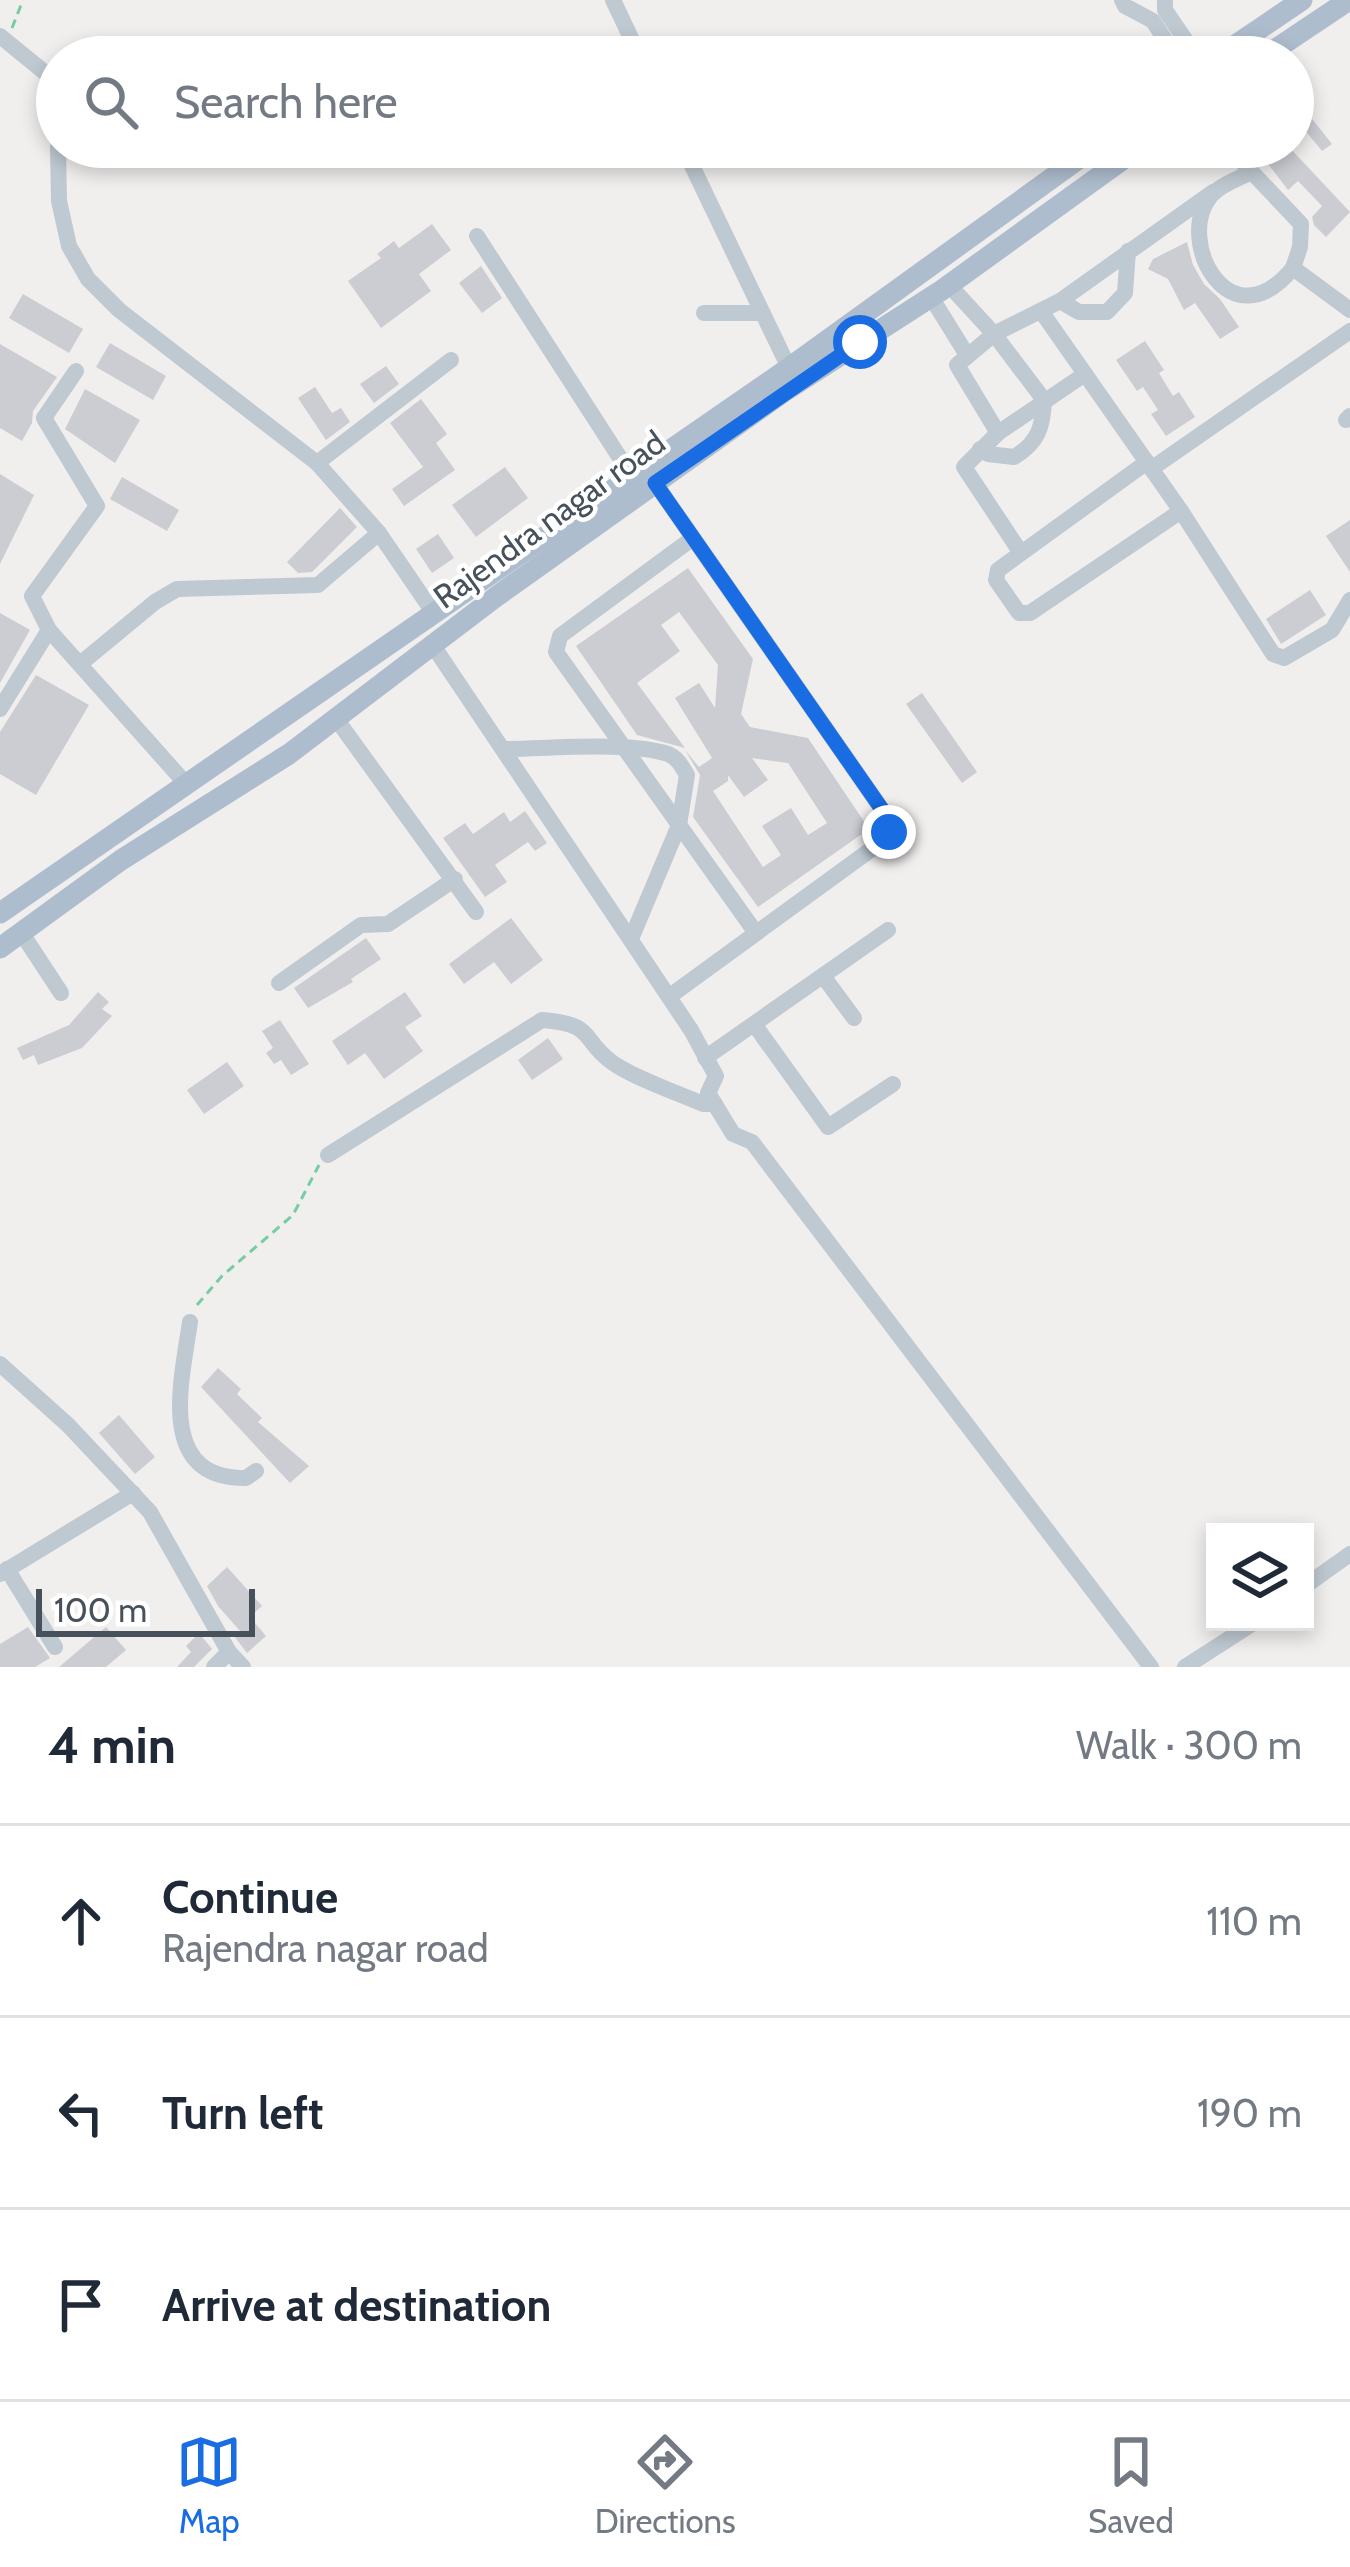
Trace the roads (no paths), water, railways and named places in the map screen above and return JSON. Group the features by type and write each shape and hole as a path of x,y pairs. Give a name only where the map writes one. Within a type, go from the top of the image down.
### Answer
{"main road":[{"path":"1249,36 1302,0"},
{"path":"1298,36 1349,0"},
{"name":"Rajendra nagar road","path":"0,948 121,860 337,720 432,644 491,586 631,475 1067,168"},
{"name":"Rajendra nagar road","path":"0,913 433,612 491,586 655,483 782,393 940,291 1111,168"}],"street":[{"path":"613,0 630,36"},
{"path":"1122,0 1154,21 1163,36"},
{"path":"1165,0 1165,10 1183,36"},
{"path":"3,39 36,66"},
{"path":"58,168 58,201 69,246 88,278 118,310 317,463 379,533 433,612"},
{"path":"692,168 789,368"},
{"path":"1214,192 1204,206 1200,251 1230,293 1273,291 1293,268 1301,224 1248,168"},
{"path":"998,433 958,370 958,362 994,334 1060,301 1214,192 1251,172"},
{"path":"477,236 631,475"},
{"path":"1060,301 1079,312 1107,312 1125,293 1128,251"},
{"path":"1293,268 1350,310"},
{"path":"940,291 994,334 1045,400 1040,431 1029,448 1014,457 980,448"},
{"path":"940,291 967,355"},
{"path":"1041,311 1278,657 1332,630 1350,600"},
{"path":"704,313 761,313"},
{"path":"1181,512 1023,614 995,575 1350,331"},
{"path":"317,463 451,360"},
{"path":"76,371 44,418 97,506 32,596 49,630 187,785"},
{"path":"1021,553 966,472 967,462 998,433 1085,374"},
{"path":"655,483 888,818 889,832 670,996"},
{"path":"80,664 177,589 318,585 379,533"},
{"path":"694,538 560,636 556,652 756,933"},
{"path":"0,710 49,630"},
{"path":"432,644 670,996 716,1076 708,1094 733,1134 752,1142 1151,1667"},
{"path":"337,720 476,913"},
{"path":"502,749 625,749 666,753 676,760 688,780 679,825 631,939"},
{"path":"279,983 361,925 388,924 455,879"},
{"path":"705,1058 887,930"},
{"path":"21,932 61,993"},
{"path":"824,976 854,1018"},
{"path":"328,1155 542,1020 570,1024 587,1033 612,1063 715,1104"},
{"path":"754,1024 828,1127 893,1084"},
{"path":"190,1322 178,1412 183,1438 194,1457 215,1473 247,1478 256,1471"},
{"path":"2,1369 68,1425 150,1512 229,1652 243,1667"},
{"path":"55,1647 4,1572 133,1493"},
{"path":"1314,1580 1350,1554"},
{"path":"1186,1667 1241,1631"},
{"path":"214,1667 229,1652"}]}
